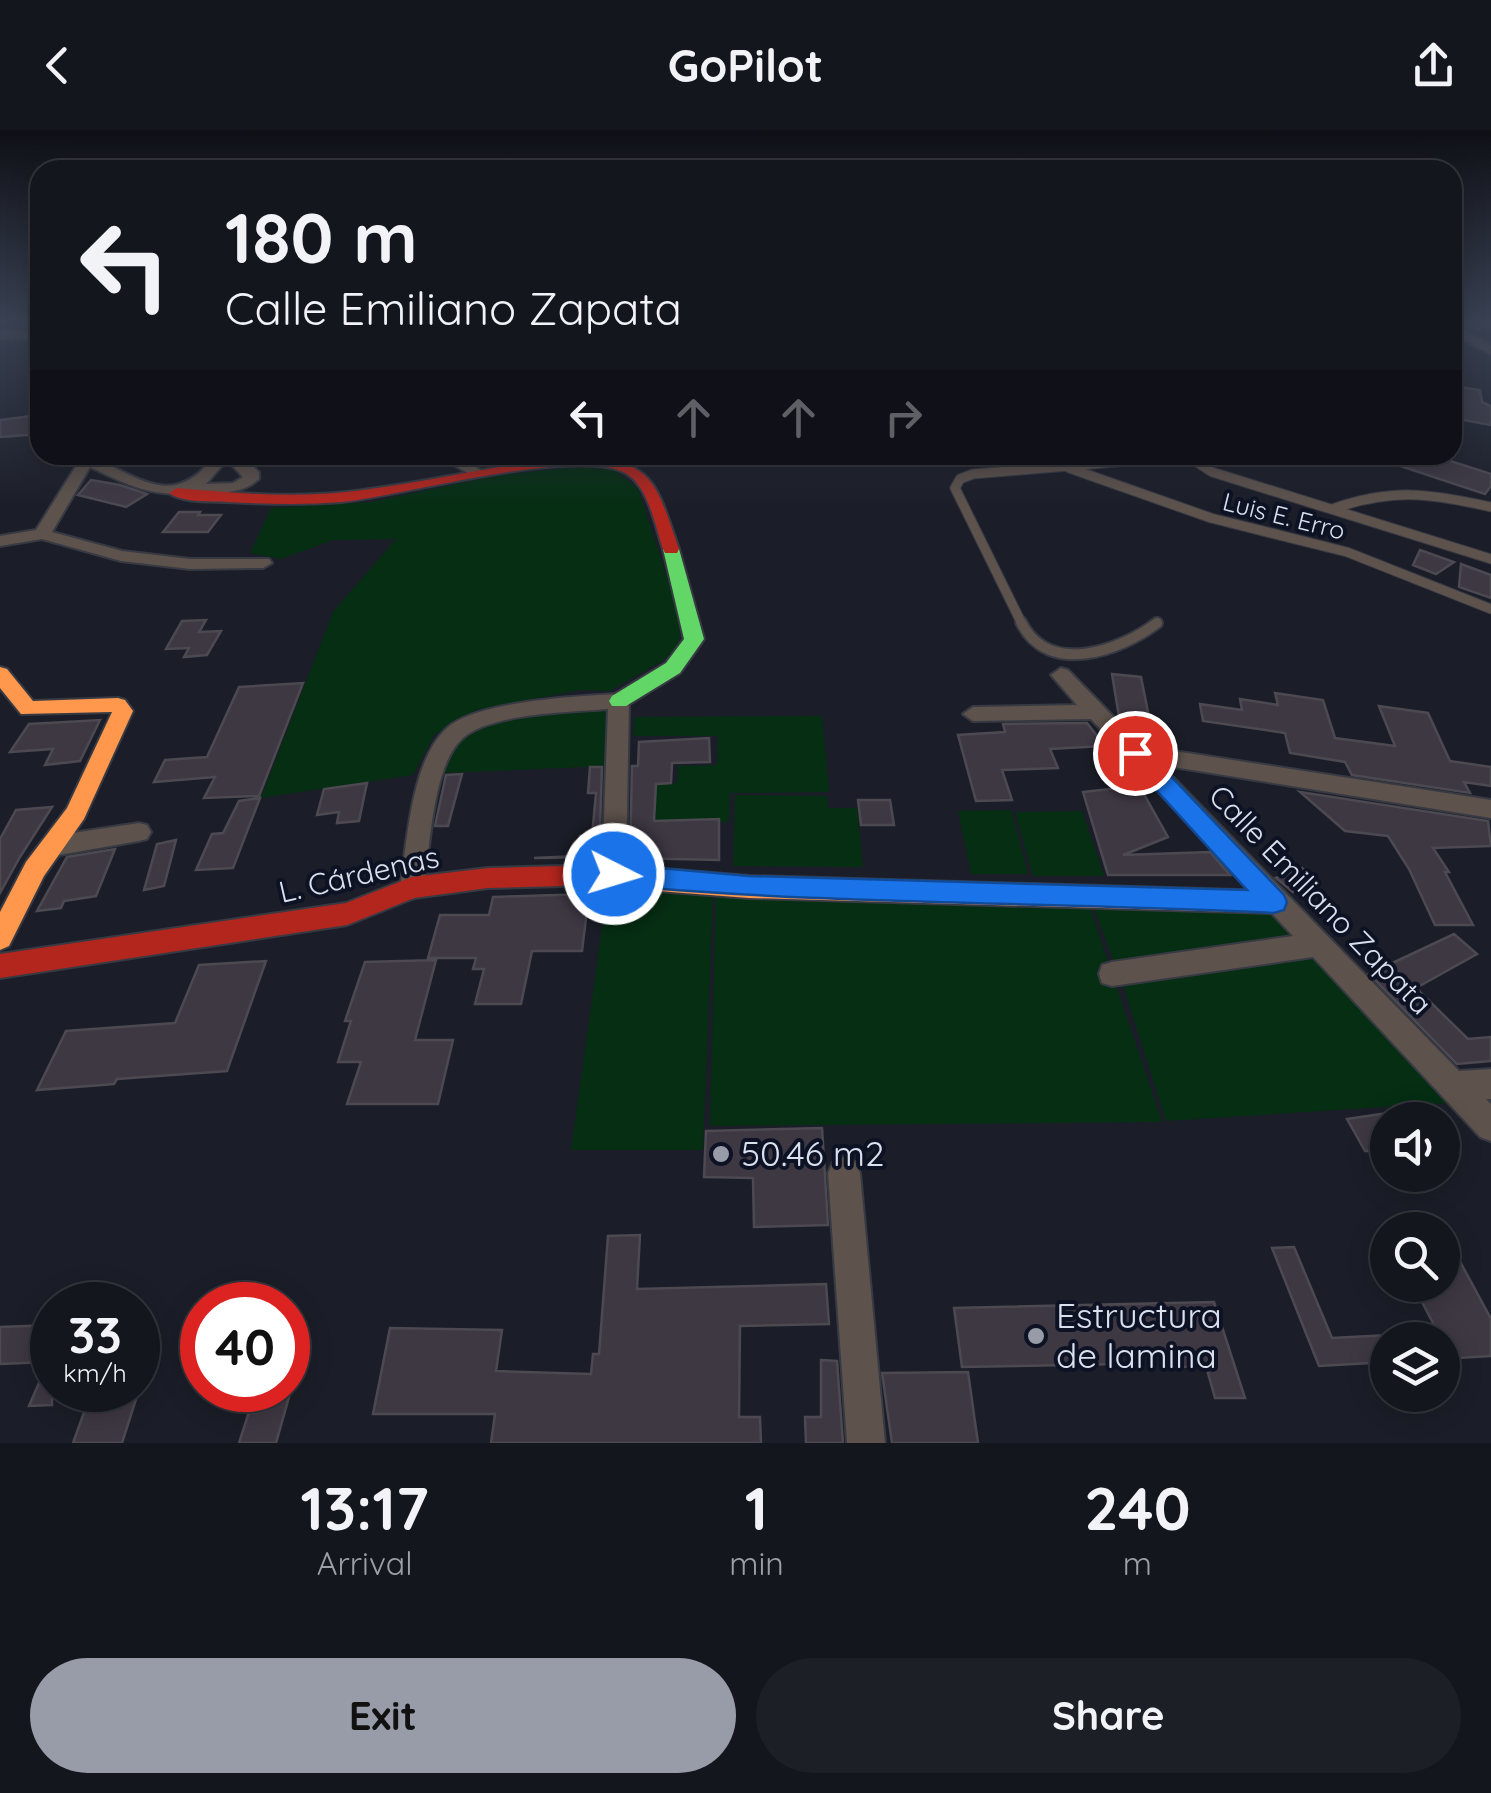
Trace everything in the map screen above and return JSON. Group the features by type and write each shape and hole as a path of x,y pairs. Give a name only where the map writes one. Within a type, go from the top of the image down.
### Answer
{"street":[{"path":"42,534 85,465"},
{"path":"103,465 157,492 255,501 356,497 551,465"},
{"path":"184,492 222,465"},
{"path":"184,492 244,484 251,472 242,465"},
{"path":"462,465 479,474"},
{"path":"412,888 434,765 455,732 483,720 575,703 619,701 668,671 688,651 695,636 678,568 645,484 634,470 621,465"},
{"path":"0,540 42,534 121,556 190,564 263,563"},
{"path":"0,674 13,684 18,700 28,709 122,706 76,813 35,869 0,938"},
{"name":"Calle Emiliano Zapata","path":"1061,675 1491,1126"},
{"path":"614,874 619,701"},
{"path":"974,714 1096,712"},
{"path":"1135,753 1491,809"},
{"path":"53,846 139,832"},
{"name":"L. Cárdenas","path":"0,966 347,914 412,888 488,878 614,874 749,887 1274,902"},
{"path":"1112,974 1315,945"},
{"path":"1452,1086 1491,1084"},
{"path":"844,1173 866,1443"}],"lane":[{"path":"1078,465 973,474 960,479 955,488 1028,636 1047,648 1095,656 1129,646 1156,623"},
{"name":"Luis E. Erro","path":"1201,465 1212,472 1491,559"},
{"name":"Luis E. Erro","path":"1066,466 1211,518 1347,552 1491,608"},
{"path":"1332,509 1391,490 1491,507"}],"green space":[{"path":"575,467 615,470 638,489 681,619 679,644 664,660 609,691 580,690 476,710 434,735 413,775 261,798 333,612 396,539 333,540 281,559 250,553 271,508 371,502 495,476"},
{"path":"577,706 612,706 609,766 442,773 442,764 458,733 486,722"},
{"path":"822,716 829,792 730,793 729,822 655,823 656,784 677,783 678,766 717,765 718,736 633,736 635,717"},
{"path":"735,795 827,796 828,808 857,808 863,867 733,866"},
{"path":"1011,810 1028,874 971,874 958,811"},
{"path":"1082,811 1104,876 1033,876 1015,812"},
{"path":"607,892 713,892 703,1150 571,1150"},
{"path":"716,893 1087,899 1162,1122 710,1126"},
{"path":"1090,898 1268,905 1297,938 1116,967"},
{"path":"1311,951 1447,1102 1370,1102 1370,1108 1166,1121 1122,982"}],"building":[{"path":"1462,387 1480,390 1482,402 1491,406 1491,425 1462,420"},
{"path":"30,416 30,435 0,437 0,420"},
{"path":"1397,465 1462,465 1491,474 1491,486 1485,494"},
{"path":"91,480 147,494 126,507 78,495"},
{"path":"179,512 221,515 208,532 163,532"},
{"path":"1420,550 1454,562 1436,574 1413,565"},
{"path":"1461,564 1491,575 1491,598 1459,587"},
{"path":"206,620 199,632 221,631 207,655 184,657 189,648 166,649 182,621"},
{"path":"1112,674 1141,677 1152,732 1131,730 1119,717"},
{"path":"303,683 259,796 204,798 215,777 154,782 165,760 207,757 239,687"},
{"path":"1275,693 1323,700 1335,738 1395,746 1379,706 1428,713 1450,761 1491,767 1491,786 1464,782 1470,793 1352,775 1345,762 1290,753 1285,733 1203,721 1200,704 1242,710 1240,699 1278,705"},
{"path":"100,720 80,761 45,765 53,749 10,752 29,724"},
{"path":"1087,723 1105,746 1050,749 1058,768 1002,770 1012,800 976,801 958,735 1005,732 1003,724"},
{"path":"709,738 710,762 672,763 671,783 656,784 654,821 719,819 719,860 630,858 632,766 638,766 639,742"},
{"path":"1107,749 1145,796 1168,837 1123,855 1210,852 1230,875 1108,875 1083,792 1118,788 1098,754"},
{"path":"590,767 602,767 599,857 534,858 578,856 580,836 592,836 596,793 588,793"},
{"path":"462,774 448,826 435,826 446,775"},
{"path":"367,783 359,821 337,823 339,812 317,815 324,789"},
{"path":"1300,792 1488,821 1491,846 1433,848 1449,872 1445,872 1473,925 1435,925 1409,869 1388,836 1345,831"},
{"path":"260,798 233,868 196,870 212,834 223,833 239,801"},
{"path":"858,800 890,800 894,825 861,825"},
{"path":"52,807 0,893 0,839 16,810"},
{"path":"176,840 164,886 144,890 157,844"},
{"path":"115,849 96,896 64,901 61,908 37,911 67,857"},
{"path":"1302,868 1317,883 1293,892 1276,878"},
{"path":"589,894 582,951 532,951 521,1004 475,1004 484,969 473,969 476,958 428,958 440,915 489,915 493,897"},
{"path":"1454,934 1477,954 1416,988 1468,1039 1491,1037 1491,1061 1457,1064 1369,974"},
{"path":"436,960 415,1040 453,1040 438,1104 347,1104 361,1062 338,1062 351,1021 345,1021 365,962"},
{"path":"266,961 227,1071 37,1090 66,1031 175,1023 199,965"},
{"path":"1370,1116 1370,1151 1365,1151 1347,1119"},
{"path":"822,1128 828,1225 754,1227 753,1178 704,1177 706,1131"},
{"path":"640,1235 637,1289 826,1284 829,1324 740,1326 739,1417 760,1417 761,1443 491,1443 495,1414 373,1414 390,1328 502,1330 496,1371 591,1374 593,1354 599,1354 608,1236"},
{"path":"1294,1247 1332,1338 1370,1336 1370,1363 1319,1366 1272,1248"},
{"path":"1460,1261 1491,1319 1491,1356 1460,1358 1460,1322 1433,1322 1422,1302 1460,1302"},
{"path":"1214,1302 1245,1398 1215,1398 1206,1366 1178,1367 1173,1351 1118,1352 1121,1364 962,1367 954,1308"},
{"path":"30,1326 30,1363 0,1364 0,1327"},
{"path":"821,1360 837,1361 843,1443 806,1443 805,1417 821,1417"},
{"path":"968,1372 978,1443 892,1443 882,1373"},
{"path":"84,1412 132,1412 122,1443 73,1443"},
{"path":"249,1412 285,1412 276,1443 239,1443"}],"traffic: fast":[{"path":"619,701 673,668 694,639 671,549"}],"traffic: slow":[{"path":"0,674 28,709 118,705 123,711 76,813 35,869 0,938"},
{"path":"562,876 614,875 749,887 1275,902"}],"traffic: jam":[{"path":"177,493 281,499 344,497 534,465"},
{"path":"614,465 630,469 645,484 671,549"},
{"path":"0,966 347,914 412,888 488,878 562,876"}],"place":[{"name":"50.46 m2","path":"721,1154"},
{"name":"Estructura de lamina","path":"1036,1336"}],"route":[{"path":"614,874 749,887 1274,902 1135,753"}]}
